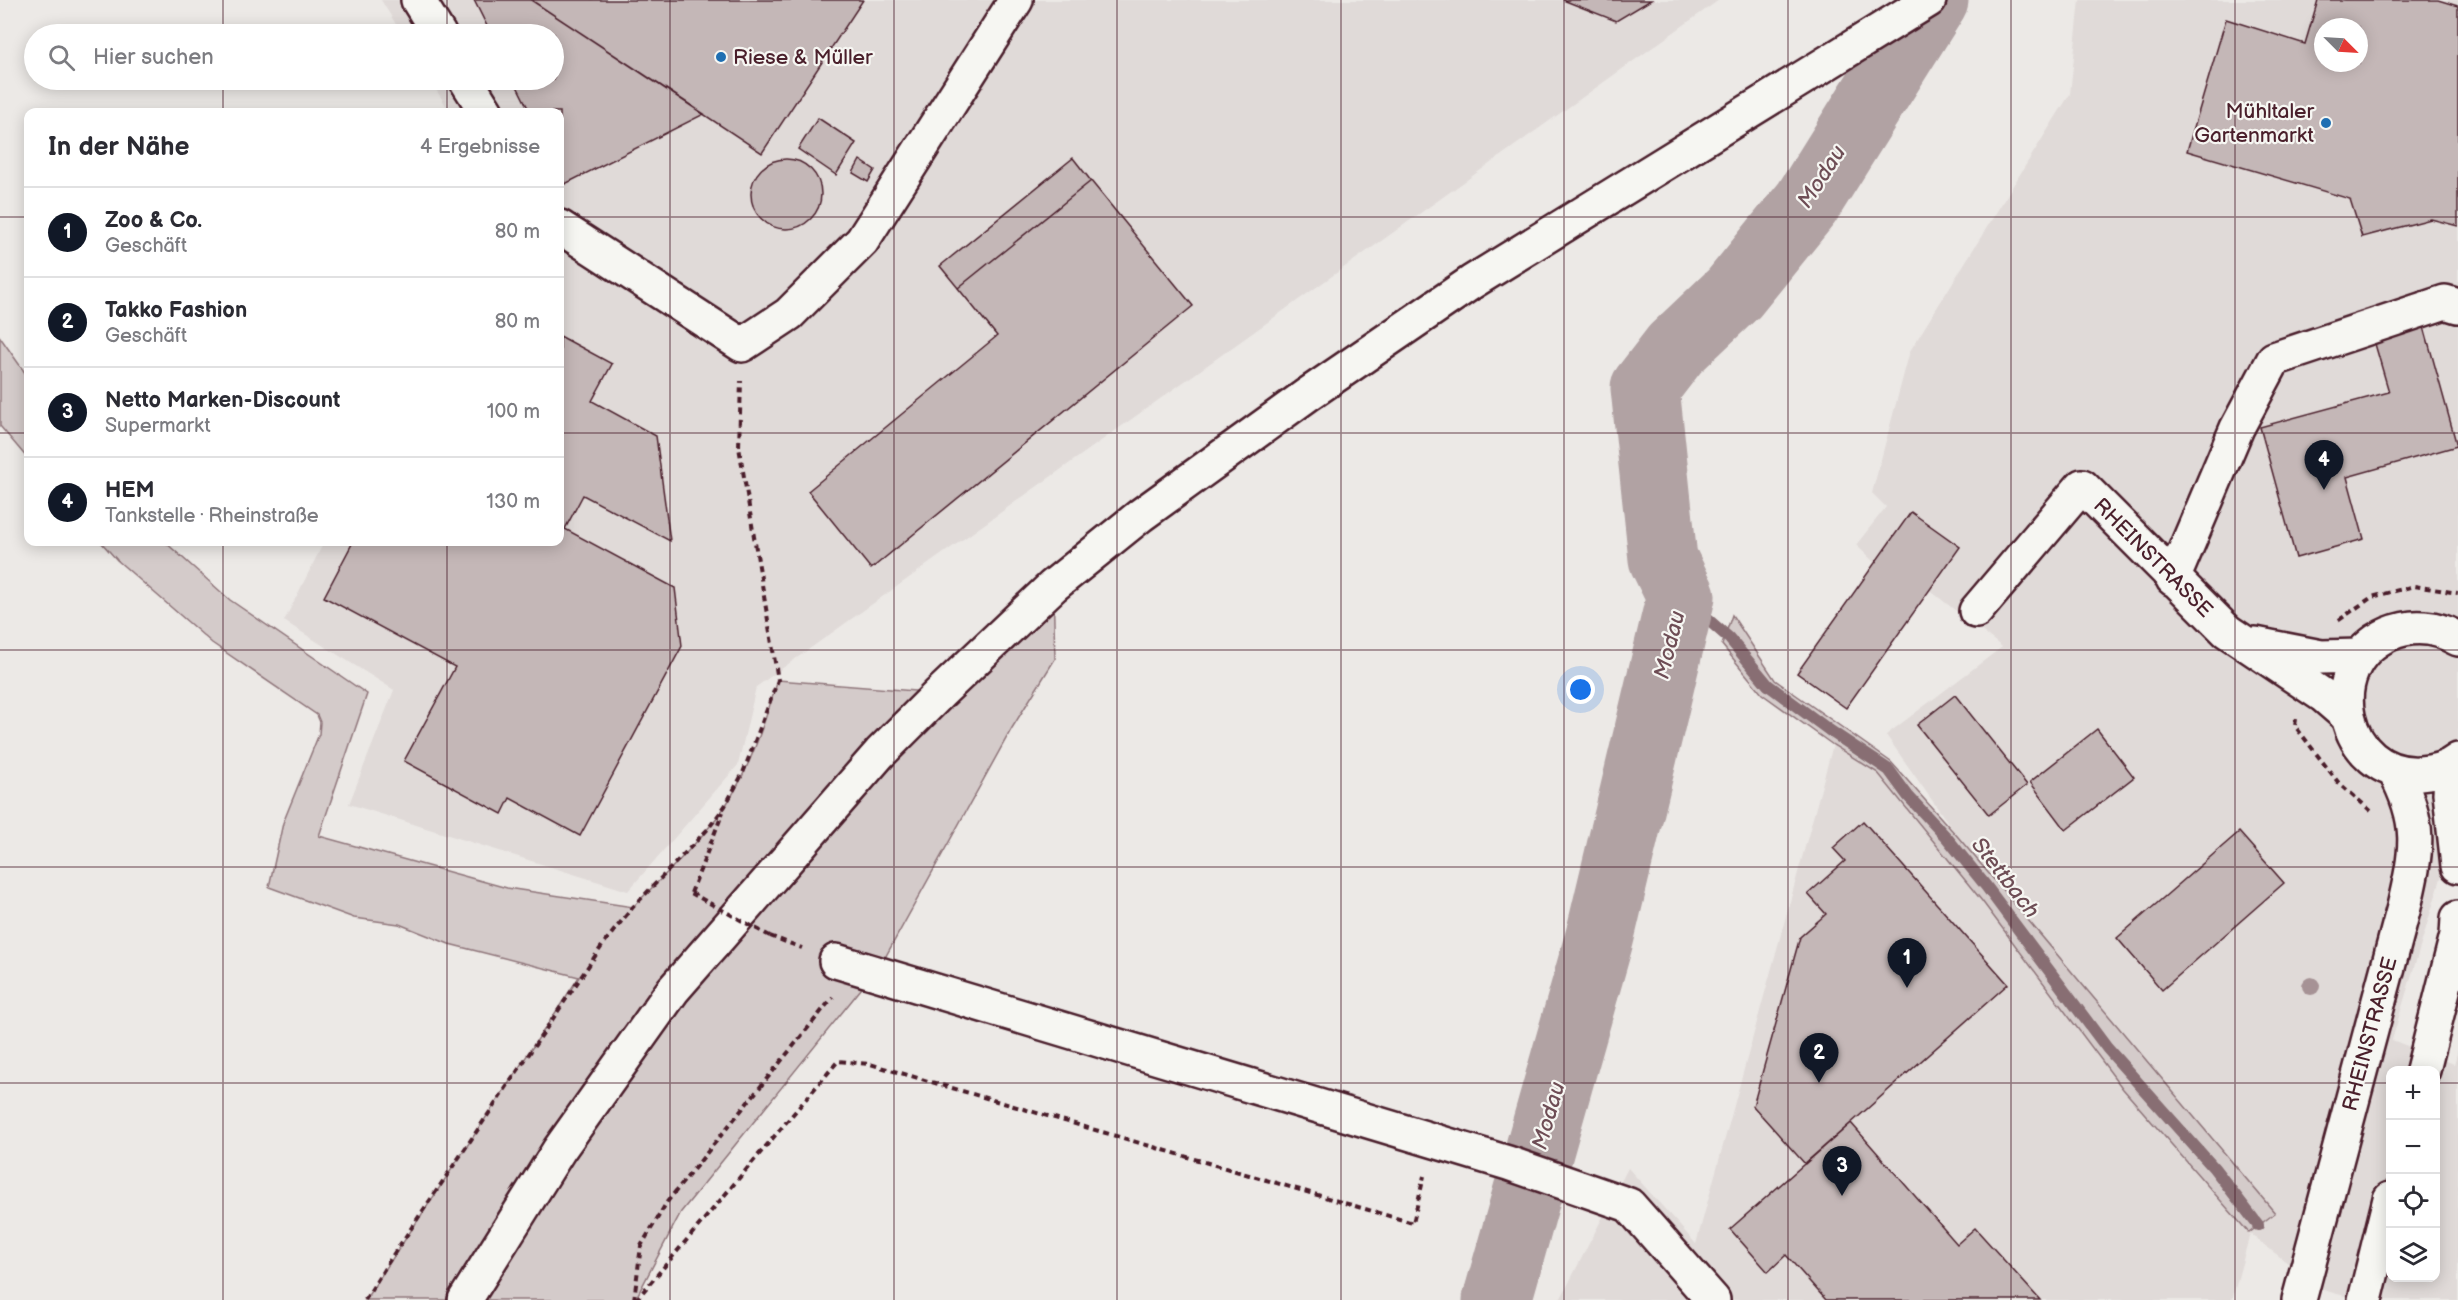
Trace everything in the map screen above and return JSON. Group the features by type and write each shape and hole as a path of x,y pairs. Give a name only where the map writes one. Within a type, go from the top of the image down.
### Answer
{"main road":[{"path":"418,0 433,24"},
{"path":"564,230 742,345 789,314 862,241 1016,0"},
{"path":"465,1300 559,1150 673,990 880,753 1053,586 1141,515 1307,395 1472,282 1929,0"},
{"path":"472,90 484,108"},
{"path":"2173,579 2237,428 2274,359 2445,303 2458,306"},
{"name":"RHEINSTRASSE","path":"1976,611 2082,486 2208,614 2241,641 2324,696 2346,715"},
{"name":"RHEINSTRASSE","path":"2454,632 2423,627 2399,629 2377,639 2360,656 2349,674 2345,695 2346,715 2355,738 2372,757 2394,770 2412,773 2433,772 2455,763"},
{"name":"RHEINSTRASSE","path":"2241,641 2321,657 2360,656"},
{"name":"RHEINSTRASSE","path":"2455,763 2450,793 2458,866"},
{"name":"RHEINSTRASSE","path":"2299,1300 2415,860 2415,826 2407,794 2394,770"},
{"path":"2424,1066 2457,935 2458,918"},
{"path":"837,976 1432,1141 1508,1163 1629,1205 1713,1300"},
{"path":"2365,1300 2386,1218"}],"path":[{"path":"742,345 739,447 778,680 743,773 725,806 691,893 770,936"},
{"path":"365,1300 603,943 633,907 708,829 725,806"},
{"path":"635,1300 641,1246 667,1202 837,976"},
{"path":"635,1300 838,1061 870,1064 1413,1223 1432,1141"}],"shaded area":[{"path":"381,0 1719,0 756,687 738,765 628,891 349,804 394,690 284,621 322,546 564,546 564,108 448,108 436,90 564,90 564,24 396,24"},
{"path":"2080,0 2458,0 2458,822 2392,1040 2454,1064 2458,1051 2458,1300 2359,1300 2323,1290 2250,1234 2232,1300 1560,1300 1628,1168 1696,1244 1833,745 1878,773 1982,902 2027,962 2249,1233 2275,1214 1958,837 1886,735 2002,647 1923,585 1892,540 1874,562 1856,545 1886,507 1872,493 1910,351 2070,94"},
{"path":"0,337 24,371 24,454 0,426"},
{"path":"105,546 169,546 230,600 367,694 319,836 507,888 633,907 692,847 724,808 749,762 778,680 940,693 1053,586 1055,659 1012,728 882,963 681,1212 635,1300 365,1300 579,977 449,944 399,924 354,918 269,887 283,823 319,734 320,722 317,715 212,643 117,560"},
{"path":"1732,615 1775,680 1891,762 1958,837 2275,1213 2249,1233 2123,1089 1982,901 1878,773 1833,745 1762,694 1722,645"}],"building":[{"path":"474,0 531,0 704,114 565,184 564,108 528,108 519,90 564,90 564,24 486,24"},
{"name":"Riese & Müller","path":"531,0 863,0 762,153"},
{"path":"1563,0 1651,0 1616,21"},
{"name":"Mühltaler Gartenmarkt","path":"2318,0 2438,0 2458,6 2458,226 2431,219 2362,237 2350,199 2187,151 2226,19 2305,44"},
{"path":"818,118 856,143 836,175 798,149"},
{"path":"1073,158 1091,181 958,288 940,266"},
{"path":"786,159 799,162 811,169 818,181 821,194 818,207 811,219 799,226 786,229 773,226 761,219 754,207 751,194 754,181 761,169 773,162"},
{"path":"860,160 875,170 868,182 853,173"},
{"path":"1091,181 1193,306 871,569 808,491 997,336 958,288"},
{"path":"2423,323 2457,446 2347,477 2364,539 2296,558 2260,427 2389,392 2373,337"},
{"path":"564,338 612,364 592,401 656,436 670,541 583,495 565,529 675,588 682,646 580,836 510,798 502,814 404,761 455,667 324,597 351,546 564,546"},
{"path":"1911,512 1960,547 1846,708 1797,673"},
{"path":"1955,695 2027,785 1989,815 1917,725"},
{"path":"2097,729 2134,777 2066,830 2030,782"},
{"path":"1863,821 2008,984 1805,1164 1753,1106 1800,937 1826,914 1808,894 1845,861 1833,848"},
{"path":"2239,832 2284,883 2162,990 2117,938"},
{"path":"1851,1123 1957,1244 1975,1228 2040,1300 1826,1300 1786,1255 1768,1272 1730,1229"}],"waterway":[{"name":"Modau","path":"1497,1300 1600,936 1681,596 1663,559 1645,388 1675,349 1734,293 1807,203 1934,0"},
{"name":"Stettbach","path":"1681,596 1729,638 1768,685 1889,770 1908,796 1947,838 1986,886 2107,1048 2214,1168 2258,1225"}],"place":[{"name":"Riese & Müller","path":"721,57"},
{"name":"Mühltaler Gartenmarkt","path":"2326,123"},
{"name":"HEM","path":"2324,490"},
{"name":"Zoo & Co.","path":"1907,988"},
{"name":"Takko Fashion","path":"1819,1083"},
{"name":"Netto Marken-Discount","path":"1842,1196"}]}
